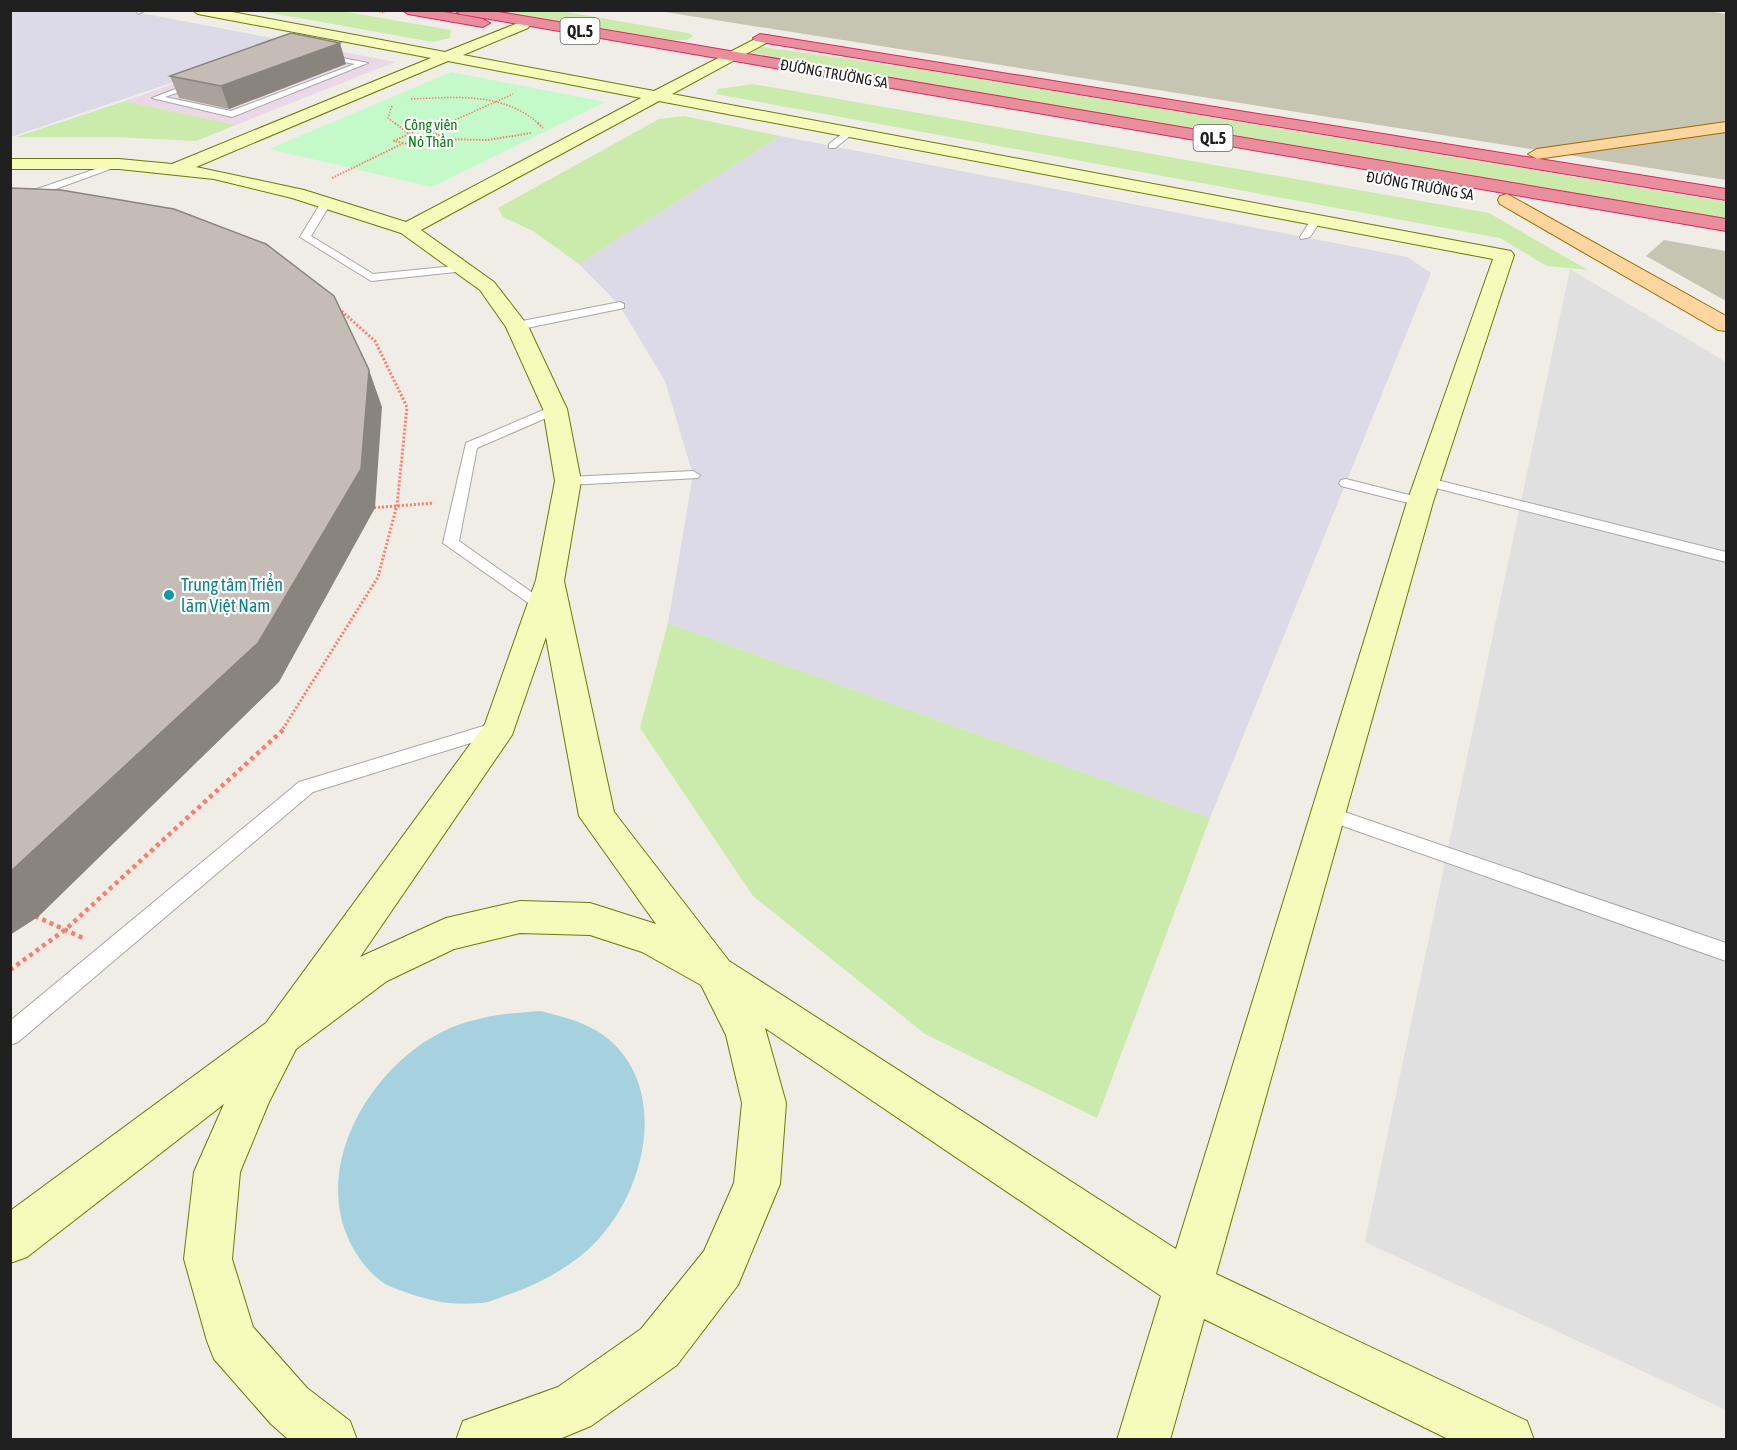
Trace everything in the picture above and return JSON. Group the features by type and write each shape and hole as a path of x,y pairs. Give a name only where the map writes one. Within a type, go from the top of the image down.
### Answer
{"highway":[{"name":"ĐƯỜNG TRƯỜNG SA","path":"408,10 493,25 551,26"},
{"name":"ĐƯỜNG TRƯỜNG SA","path":"460,10 1726,225"},
{"name":"ĐƯỜNG TRƯỜNG SA","path":"742,36 1726,195"},
{"name":"ĐƯỜNG TRƯỜNG SA","path":"1157,102 1223,104 1726,184"},
{"name":"ĐƯỜNG TRƯỜNG SA","path":"1117,122 1169,142 1726,238"}],"main road":[{"path":"1537,153 1726,127"},
{"path":"1507,200 1726,325"}],"street":[{"path":"198,10 1504,255 1424,492 1143,1440"},
{"path":"176,170 523,26"},
{"path":"408,230 763,39"},
{"path":"10,164 119,164 232,177 298,194 408,230 465,268 487,286 517,326 555,409 568,481 545,594 500,727 281,1035 252,1091 217,1172 208,1259 232,1341 289,1406 331,1440"},
{"path":"482,1440 573,1408 659,1347 722,1268 757,1184 764,1103 746,1033 715,973 597,816 545,594"},
{"path":"10,1240 281,1035 373,969 446,934 519,917 590,919 655,940 715,973 1189,1286 1508,1440"}],"lane":[{"path":"313,42 331,35"},
{"path":"208,79 156,98 232,114 364,63 313,53"},
{"path":"832,146 850,132"},
{"path":"10,193 38,192 119,164"},
{"path":"326,203 305,237 371,278 465,268"},
{"path":"1305,237 1316,220"},
{"path":"517,326 620,306"},
{"path":"545,594 451,543 471,446 555,409"},
{"path":"568,481 693,475"},
{"path":"1346,483 1424,492 1726,557"},
{"path":"10,1035 306,787 500,727"},
{"path":"1330,814 1726,952"}],"path":[{"path":"428,132 552,77"},
{"path":"405,99 449,98 496,102 522,111 546,130 488,140 430,139"},
{"path":"394,99 388,118 409,134"},
{"path":"417,130 439,135 416,146 394,141 409,134 417,130"},
{"path":"298,194 404,143"},
{"path":"10,970 66,929 283,730 378,577 397,505 406,407 375,341 333,304"},
{"path":"363,509 460,501"},
{"path":"29,912 111,952"}],"shaded area":[{"path":"10,11 130,11 292,42 11,137"},
{"path":"659,11 1708,11 1726,14 1726,180"},
{"path":"292,42 395,62 236,125 125,101"},
{"path":"780,136 1407,257 1431,273 1210,818 668,623 693,475 665,381 620,306 579,264"},
{"path":"1664,240 1726,251 1726,301 1646,256"},
{"path":"1570,269 1726,362 1726,1410 1365,1242"}],"green space":[{"path":"260,11 341,11 451,30 450,38 433,42"},
{"path":"480,11 560,11 688,33 693,36 687,40 671,40"},
{"path":"757,46 911,68 1726,202 1726,219 939,88 748,52"},
{"name":"Công viên Nỏ Thần","path":"451,72 605,102 432,187 269,149"},
{"path":"753,84 1489,213 1588,270 1547,266 1500,238 716,94 718,89"},
{"path":"125,101 236,125 196,141 115,137 16,137"},
{"path":"684,116 780,136 579,264 533,231 503,217 498,208 659,119"},
{"path":"668,623 1210,818 1097,1118 925,1034 753,896 640,728"}],"water":[{"path":"541,1011 561,1016 598,1031 614,1044 632,1068 642,1095 645,1124 642,1153 633,1182 620,1210 603,1234 575,1260 541,1281 493,1300 469,1304 447,1303 416,1296 386,1284 371,1273 354,1249 346,1233 339,1202 340,1171 348,1139 361,1110 381,1082 404,1058 430,1039 458,1025 479,1019"}],"building":[{"path":"291,33 340,43 221,86 170,76"},
{"name":"Trung tâm Triển lãm Việt Nam","path":"10,188 61,190 174,209 266,244 334,296 369,370 361,469 258,643 10,872"}],"place":[{"name":"Trung tâm Triển lãm Việt Nam","path":"169,595"}]}
